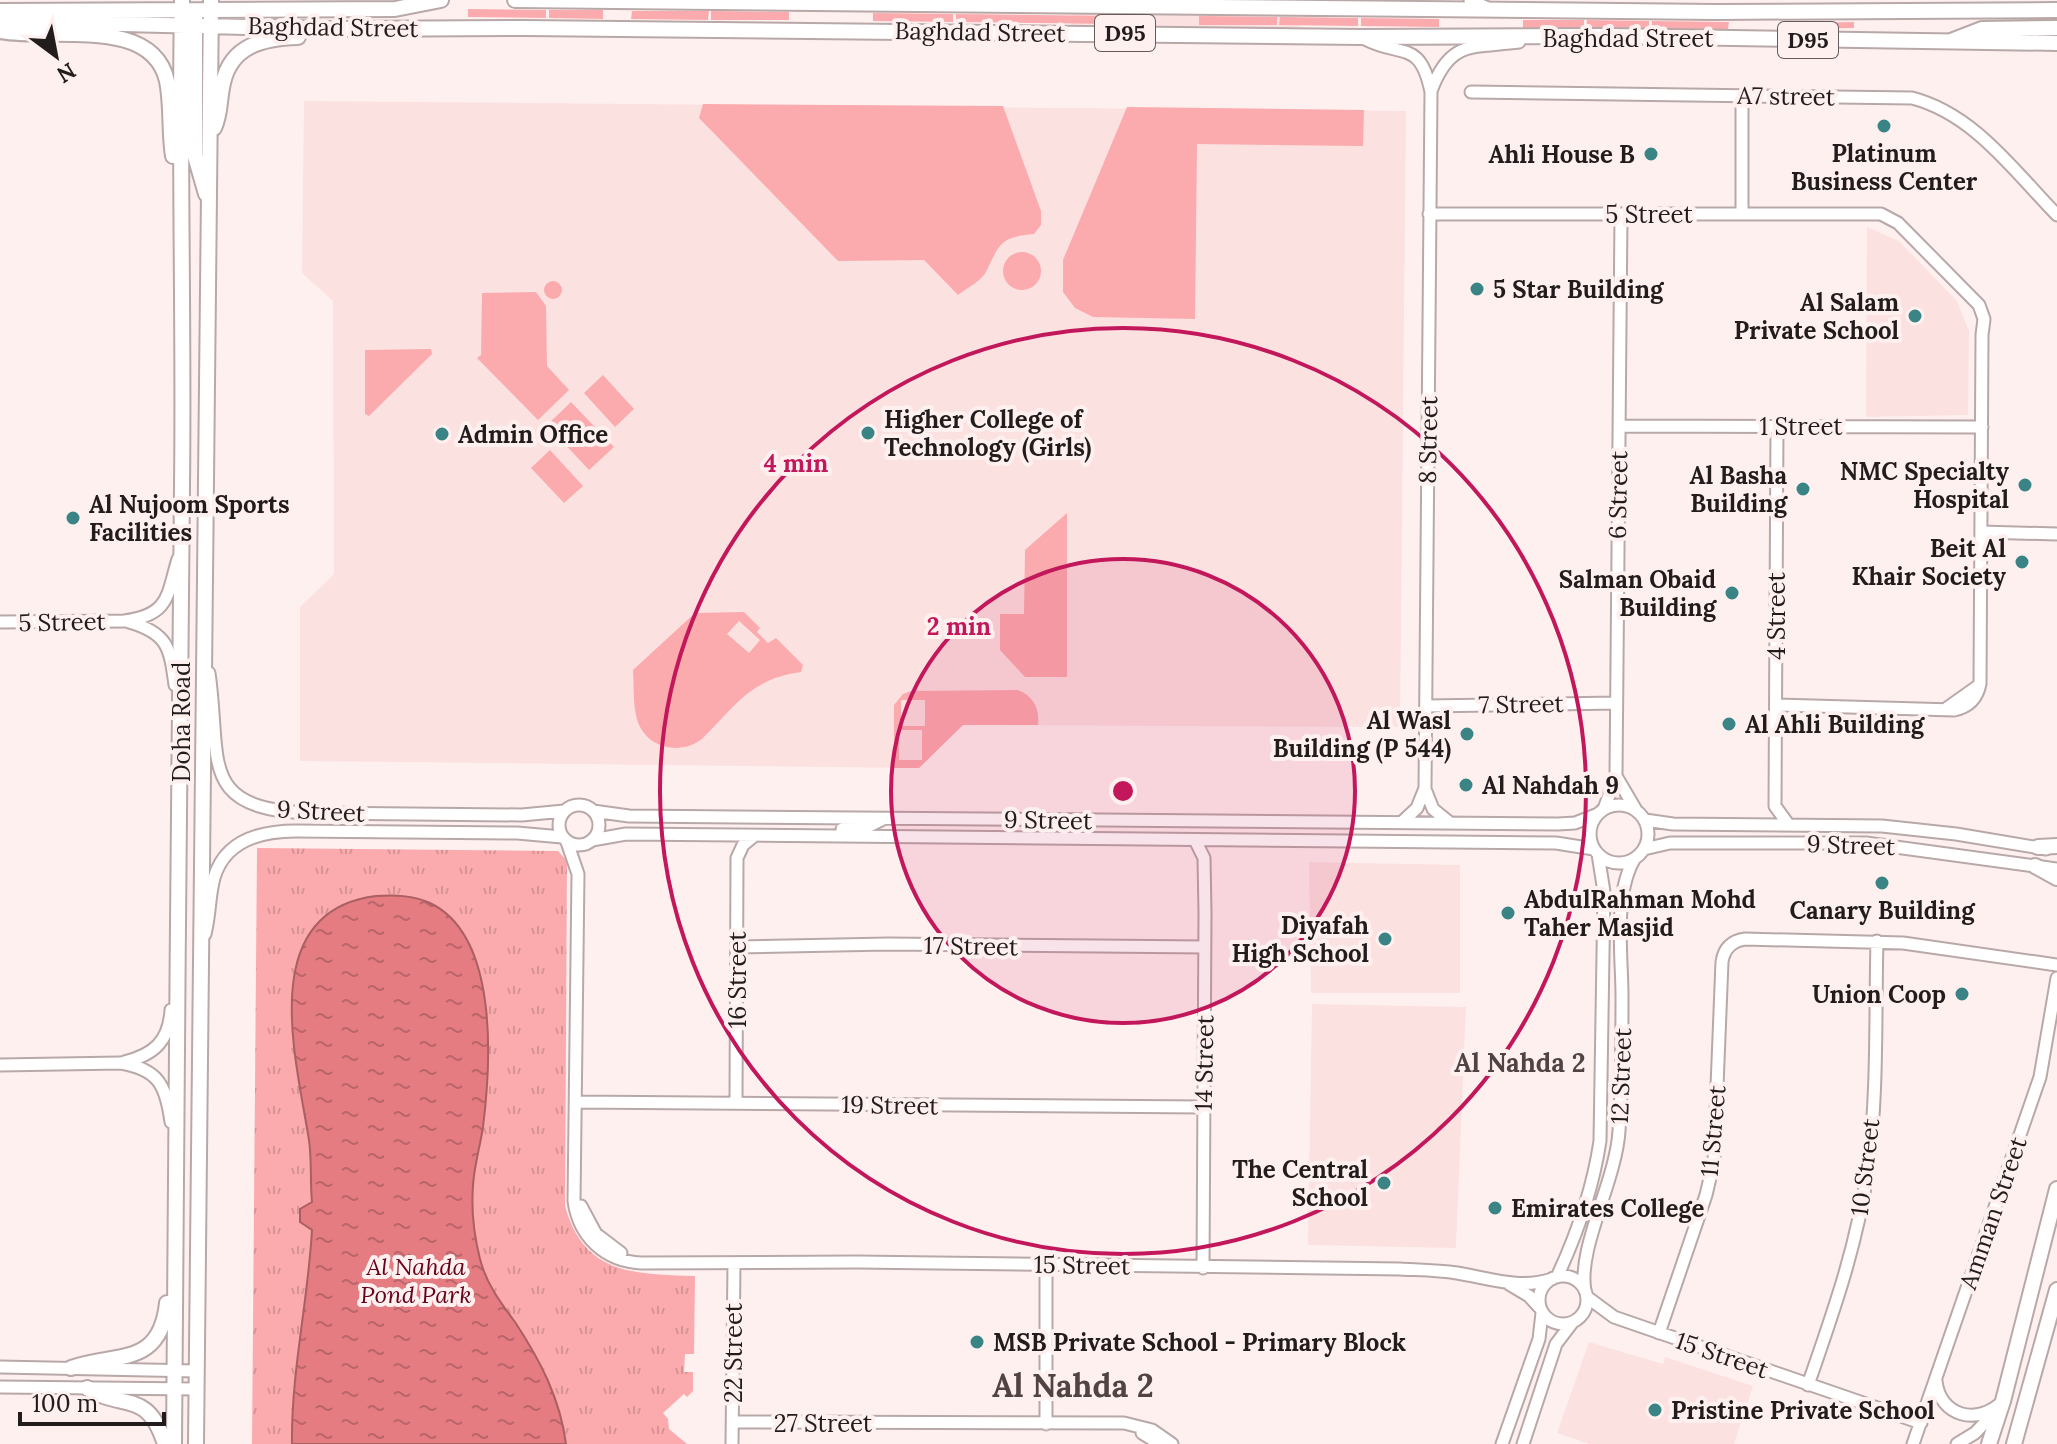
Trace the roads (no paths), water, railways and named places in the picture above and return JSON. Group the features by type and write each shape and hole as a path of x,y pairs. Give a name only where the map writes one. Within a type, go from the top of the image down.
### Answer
{"main road":[{"path":"0,11 395,9 441,0"},
{"name":"Baghdad Street","path":"515,0 1491,9 2057,10"},
{"path":"1852,11 1876,0"},
{"path":"0,21 194,10"},
{"path":"194,10 195,156 209,202"},
{"name":"Doha Road","path":"194,10 211,25 196,1444"},
{"name":"Doha Road","path":"174,1444 182,548 180,188 194,10"},
{"name":"Baghdad Street","path":"211,25 333,29 556,28 2057,43"},
{"path":"1947,43 1982,29 2057,28"},
{"path":"210,135 219,115 225,76 230,64 243,50 269,38 307,36 333,29"},
{"path":"0,31 120,37 148,51 160,64 166,80 171,145 180,188"},
{"path":"2038,847 2057,848"},
{"path":"2035,866 2057,878"},
{"path":"1989,1444 2003,1401 2057,1189"},
{"path":"71,1368 123,1359 148,1345 164,1321 175,1267"},
{"path":"2014,1444 2057,1290"},
{"path":"87,1388 98,1395 129,1401 142,1408 157,1424 165,1444"}],"street":[{"path":"1198,0 1221,7"},
{"path":"1340,7 1357,0"},
{"path":"1470,0 1491,9"},
{"name":"8 Street","path":"1361,37 1377,45 1406,50 1417,57 1424,68 1431,92 1425,788"},
{"name":"8 Street","path":"1431,92 1442,65 1462,50 1560,37"},
{"name":"A7 street","path":"1471,92 1912,98 1943,108 1969,126 2057,215"},
{"path":"1742,95 1742,214"},
{"name":"5 Street","path":"1429,214 1887,216 1898,223 1982,311 1980,684 1975,699 1969,705 1954,710 1776,705"},
{"name":"6 Street","path":"1601,812 1616,776 1621,214"},
{"name":"1 Street","path":"1620,426 1982,427"},
{"name":"4 Street","path":"1775,806 1777,426"},
{"path":"1981,532 2057,534"},
{"name":"5 Street","path":"0,622 124,621 150,614 167,599 182,548"},
{"name":"5 Street","path":"124,621 154,631 167,646 181,708"},
{"name":"9 Street","path":"203,648 211,689 216,758 226,783 247,802 267,809 301,812 522,815 564,811"},
{"name":"7 Street","path":"1426,706 1616,703"},
{"path":"1616,776 1645,820 1648,840 1639,854 1619,863 1604,859 1596,851 1591,827 1601,812 1615,805 1636,810"},
{"path":"1401,823 1417,808 1425,788"},
{"path":"1425,788 1433,809 1451,823"},
{"path":"582,805 593,811 599,829 590,842 580,845 564,839 558,824 564,811 582,805"},
{"path":"1759,824 1775,806 1788,824"},
{"name":"9 Street","path":"593,811 629,816 1566,824 1601,812"},
{"path":"815,836 836,830 865,828 884,818"},
{"name":"9 Street","path":"1645,820 1673,824 1920,829 2038,847"},
{"name":"9 Street","path":"200,946 208,922 214,879 221,864 238,845 259,834 283,831 517,833 564,839"},
{"name":"9 Street","path":"590,842 618,834 754,835 1567,843 1596,851"},
{"path":"723,835 731,843 737,858"},
{"path":"737,858 743,845 754,835"},
{"name":"15 Street","path":"564,839 578,874"},
{"name":"14 Street","path":"1195,840 1204,858 1203,1268"},
{"name":"14 Street","path":"1204,858 1214,840"},
{"name":"15 Street","path":"590,842 578,874 575,1183 586,1219 603,1241 624,1254 655,1262 1411,1269 1509,1283 1530,1284 1554,1278"},
{"name":"9 Street","path":"1639,854 1670,843 1866,843 2057,869"},
{"name":"12 Street","path":"1554,1278 1581,1216 1600,1141 1604,892 1596,851"},
{"name":"12 Street","path":"1586,1294 1585,1261 1610,1183 1618,1143 1622,901 1624,881 1639,854"},
{"name":"16 Street","path":"736,1102 737,858"},
{"name":"11 Street","path":"1659,1333 1706,1195 1714,1161 1723,955 1732,943 1745,939 1877,941 2057,965"},
{"name":"10 Street","path":"1808,1385 1845,1278 1859,1223 1868,1167 1873,1111 1877,941"},
{"name":"17 Street","path":"737,947 888,944 1205,947"},
{"name":"Amman Street","path":"1913,1444 2042,1069 2057,978"},
{"path":"0,1065 120,1063 149,1054 160,1045 169,1027 178,982"},
{"path":"120,1063 145,1070 163,1087 176,1141"},
{"name":"19 Street","path":"577,1102 1202,1107"},
{"name":"22 Street","path":"732,1444 734,1263"},
{"path":"1046,1265 1046,1424"},
{"path":"1502,1444 1539,1339 1542,1288 1554,1278 1577,1280 1586,1294 1585,1311 1556,1344 1524,1443"},
{"name":"15 Street","path":"1509,1283 1529,1296 1541,1311"},
{"name":"15 Street","path":"1586,1294 1614,1317 1921,1423"},
{"path":"1541,1311 1556,1324 1577,1320"},
{"name":"15 Street","path":"1577,1320 1614,1317"},
{"path":"0,1367 197,1371"},
{"path":"1936,1379 1940,1398 1956,1413 1973,1416 1986,1413 2003,1401"},
{"path":"0,1387 196,1389"},
{"path":"1957,1444 1983,1426 2003,1401"},
{"name":"27 Street","path":"733,1422 1124,1423 1143,1426 1172,1444"},
{"name":"27 Street","path":"1106,1425 1141,1433 1160,1444"}],"water":[{"path":"376,896 410,897 430,903 452,919 469,943 479,972 488,1037 486,1100 473,1186 476,1241 490,1284 548,1380 566,1444 292,1444 294,1390 312,1230 300,1222 300,1209 312,1202 309,1140 297,1070 292,993 298,958 313,929 338,907"}],"place":[{"name":"Platinum Business Center","path":"1884,126"},
{"name":"Ahli House B","path":"1651,154"},
{"name":"5 Star Building","path":"1477,289"},
{"name":"Al Salam Private School","path":"1915,316"},
{"name":"Higher College of Technology (Girls)","path":"868,433"},
{"name":"Admin Office","path":"442,434"},
{"name":"NMC Specialty Hospital","path":"2025,485"},
{"name":"Al Basha Building","path":"1803,489"},
{"name":"Al Nujoom Sports Facilities","path":"73,518"},
{"name":"Beit Al Khair Society","path":"2022,562"},
{"name":"Salman Obaid Building","path":"1732,593"},
{"name":"Al Ahli Building","path":"1729,724"},
{"name":"Al Wasl Building (P 544)","path":"1467,734"},
{"name":"Al Nahdah 9","path":"1466,785"},
{"name":"Canary Building","path":"1882,883"},
{"name":"AbdulRahman Mohd Taher Masjid","path":"1508,913"},
{"name":"Diyafah High School","path":"1385,939"},
{"name":"Union Coop","path":"1962,994"},
{"name":"The Central School","path":"1384,1183"},
{"name":"Emirates College","path":"1495,1208"},
{"name":"MSB Private School - Primary Block","path":"977,1342"},
{"name":"Pristine Private School","path":"1655,1410"}],"district":[{"name":"Al Nahda 2","path":"1520,1062"},
{"name":"Al Nahda 2","path":"1073,1385"}],"park label":[{"name":"Al Nahda Pond Park","path":"416,1280"}]}
